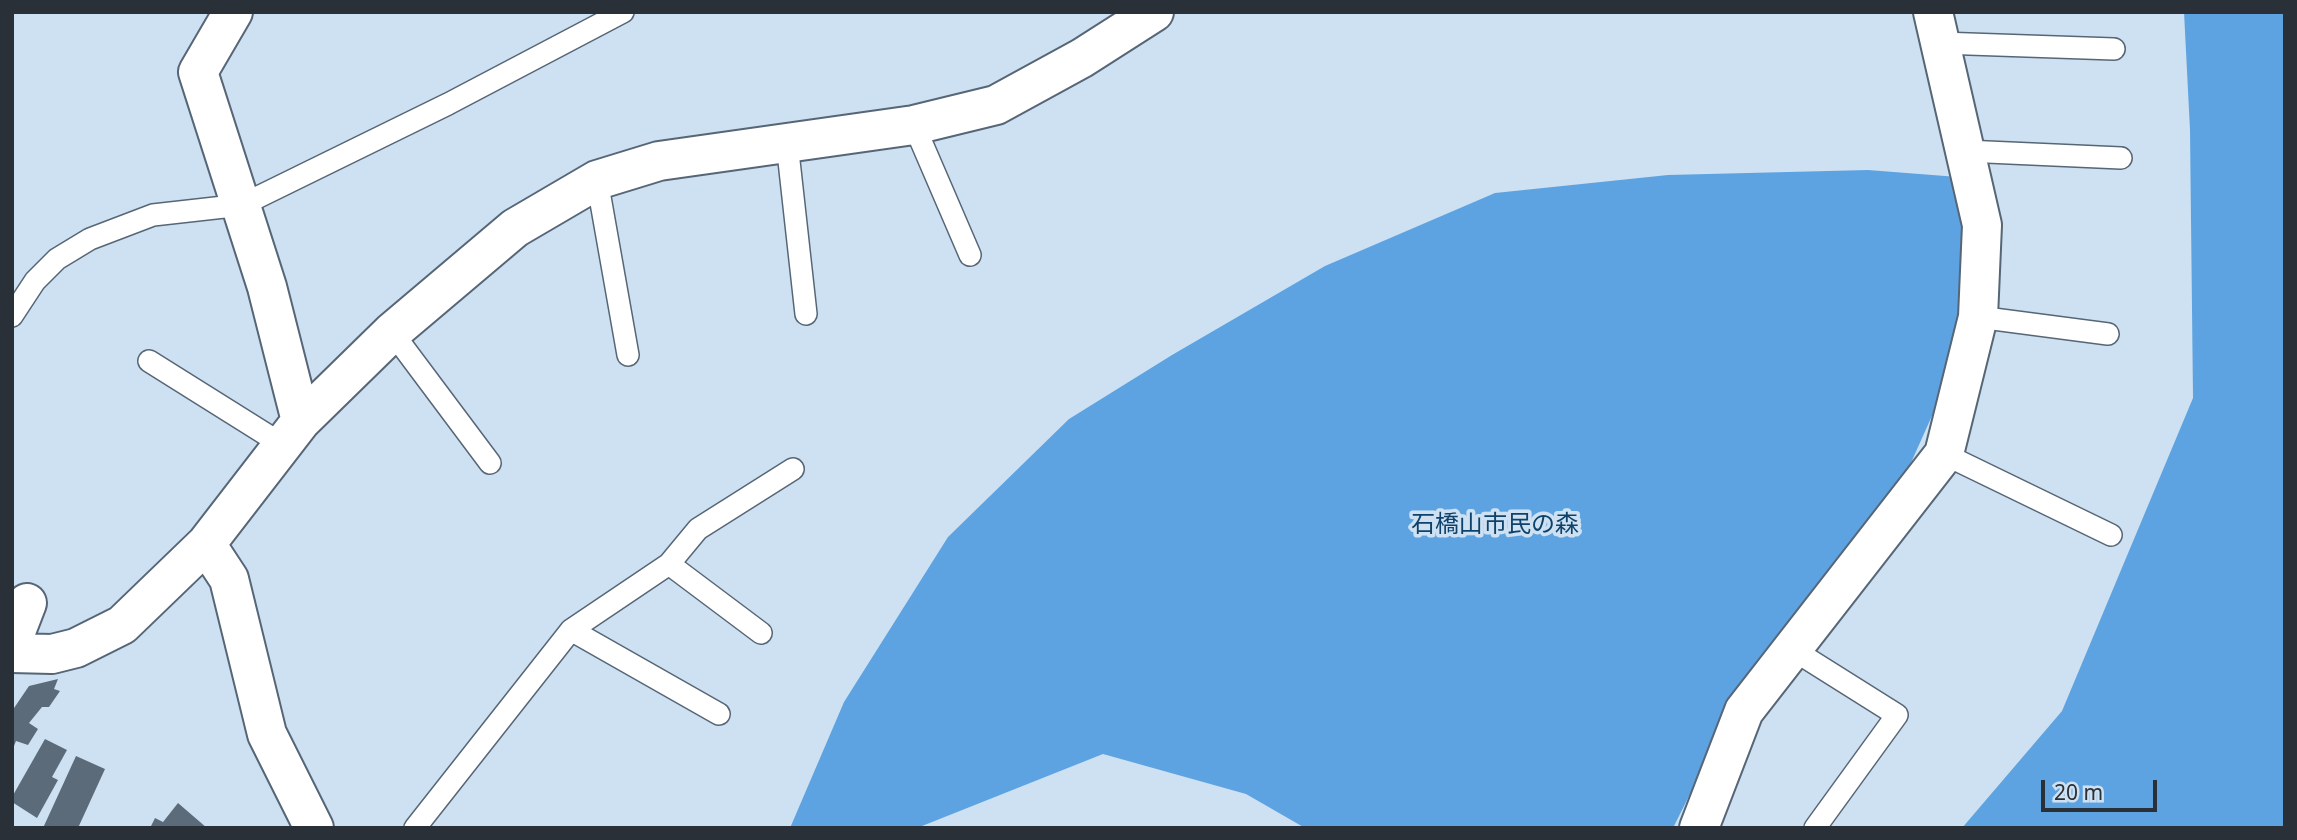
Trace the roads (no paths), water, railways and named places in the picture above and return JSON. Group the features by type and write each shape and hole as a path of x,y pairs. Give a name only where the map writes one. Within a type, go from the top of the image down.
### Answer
{"street":[{"path":"233,12 198,72 267,287 292,433"},
{"path":"12,653 52,654 76,648 122,625 206,544 292,433 393,332 515,229 597,180 659,161 914,125 996,105 1082,58 1154,12"},
{"path":"1699,828 1744,711 1944,454 1978,317 1982,225 1937,28"},
{"path":"206,544 229,579 267,734 314,828"},
{"path":"12,642 27,603"}],"lane":[{"path":"12,316 35,281 57,259 90,239 153,215 242,205 448,104 623,12"},
{"path":"1937,28 2114,49"},
{"path":"914,125 970,255"},
{"path":"787,143 806,314"},
{"path":"1965,151 2121,158"},
{"path":"597,180 628,355"},
{"path":"1978,317 2108,334"},
{"path":"393,332 490,463"},
{"path":"149,361 292,433"},
{"path":"1944,454 2111,535"},
{"path":"415,828 571,630 669,564 698,529 793,469"},
{"path":"669,564 761,633"},
{"path":"571,630 719,714"},
{"path":"1793,649 1897,715 1815,828"}],"park label":[{"name":"石橋山市民の森","path":"1495,525"}]}
